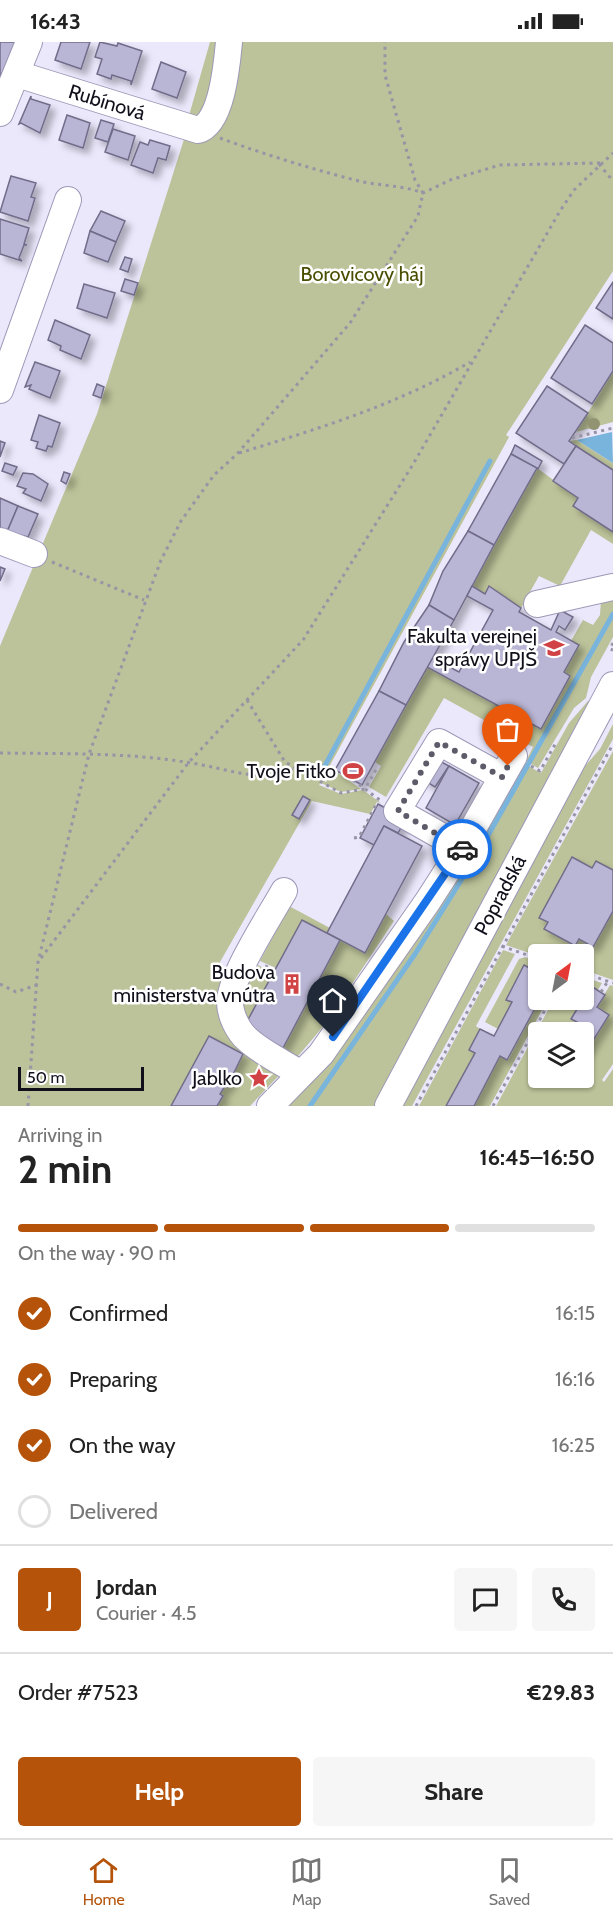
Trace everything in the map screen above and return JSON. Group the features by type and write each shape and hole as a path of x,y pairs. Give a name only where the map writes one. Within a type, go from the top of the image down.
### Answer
{"street":[{"path":"0,113 29,42"},
{"path":"198,130 208,125 220,98 229,42"},
{"name":"Rubínová","path":"17,74 198,130"},
{"path":"0,390 68,200"},
{"path":"0,541 34,554"},
{"path":"537,604 613,587"},
{"name":"Popradská","path":"388,1106 613,686"},
{"path":"270,1106 321,1054 462,848 517,766 439,742 398,811 462,848"},
{"path":"284,891 232,988 230,1004 238,1029 248,1040 301,1074"}],"path":[{"path":"28,1106 38,962 89,754 144,600 181,521 214,475 237,453 350,323 418,216 423,193 415,180 385,75 385,42"},
{"path":"198,130 272,157 361,181 410,188 423,193 450,180 500,165 563,162 599,164 613,182"},
{"path":"38,962 61,928 189,762 303,640 412,466 471,362 506,308 560,211 574,190 613,153"},
{"path":"237,453 284,439 422,389 471,362"},
{"path":"572,438 613,428"},
{"path":"34,554 144,600"},
{"path":"613,643 610,649 613,650"},
{"path":"248,700 285,762 340,793 365,789"},
{"path":"517,766 540,771 558,740"},
{"path":"416,1106 613,744"},
{"path":"0,753 89,754 189,762 258,774 290,771 294,768"},
{"path":"365,789 377,768"},
{"path":"353,780 379,800"},
{"path":"354,838 359,837 377,803 386,804"},
{"path":"502,946 528,956"},
{"path":"594,977 613,983"},
{"path":"601,992 608,981"},
{"path":"0,984 16,992 37,985"},
{"path":"315,988 344,1004"},
{"path":"493,1106 545,1010"}],"green space":[{"path":"210,42 224,42 209,115 188,119"},
{"name":"Borovicový háj","path":"234,42 613,42 613,271 506,435 509,437 322,780 326,782 334,770 361,789 341,792 321,783 319,785 341,794 363,790 381,803 377,802 370,814 312,801 220,962 223,973 223,1005 286,1068 250,1106 217,1106 223,1096 220,1094 225,1086 227,1087 242,1054 209,1036 171,1106 0,1106 0,646 97,414 186,133 195,135"},
{"path":"613,372 613,422 576,432"},
{"path":"577,440 613,463 613,470 569,441"},
{"path":"537,468 578,498 573,506 613,532 613,544 591,530 560,586 539,576 521,608 489,586 485,594 472,586"},
{"path":"613,596 613,637 591,677 586,698 574,708 538,768 526,761 533,747 444,698 386,797 369,787 381,766 375,762 427,667 541,729 570,676 564,672 578,645 571,641 583,620 593,625 600,615 601,600"},
{"path":"588,701 591,701 377,1106 283,1106 521,762 541,773 569,723"},
{"path":"613,724 613,739 412,1106 400,1106 578,774 600,749"},
{"path":"613,751 613,870 592,868 572,857 539,918 548,922 544,929 569,944 528,944 528,953 506,945"},
{"path":"289,906 330,928 327,933 302,920 276,968 260,961"},
{"path":"613,911 613,980 594,973 594,945"},
{"path":"386,914 394,921 346,993 319,981 340,940 365,953"},
{"path":"579,939 588,944 576,944"},
{"path":"503,950 515,954 476,1026 480,1029 469,1050 475,1053 446,1106 419,1106"},
{"path":"528,958 528,967 524,965 506,999 512,1002 498,1029 485,1022 519,959"},
{"path":"258,965 273,973 245,1027 282,1048 311,994 333,1008 321,1029 293,1062 276,1053 249,1033 242,1024 238,1015 241,997"},
{"path":"594,980 602,983 598,990 594,988"},
{"path":"610,985 613,986 613,1064 602,1080 604,1082 613,1069 613,1106 496,1106 528,1047 528,1088 594,1088 594,1039 609,1015 597,1007"},
{"path":"534,1010 542,1010 536,1022 528,1022 528,1036 490,1106 474,1106 500,1056 508,1060"},
{"path":"548,1010 576,1010 571,1019 577,1022 542,1022"}],"water":[{"path":"612,432 613,463 577,440"}],"building":[{"path":"0,42 15,42 1,76 0,75"},
{"path":"61,42 90,42 81,69 55,60"},
{"path":"100,42 117,46 118,43 142,51 131,85 131,81 112,75 111,79 97,74 102,59 95,57"},
{"path":"161,62 186,72 177,98 152,89"},
{"path":"31,96 31,99 50,105 40,133 19,124"},
{"path":"67,115 90,123 83,148 59,140"},
{"path":"101,120 114,124 108,142 95,138"},
{"path":"113,129 135,136 128,160 105,152"},
{"path":"150,140 170,146 166,160 158,158 153,173 131,165 140,142 148,145"},
{"path":"11,176 36,183 31,197 35,198 28,221 0,212"},
{"path":"101,211 125,221 116,242 90,231"},
{"path":"0,219 29,228 24,244 27,245 24,245 19,258 22,261 0,254"},
{"path":"90,231 116,242 108,262 84,253"},
{"path":"125,257 132,259 128,272 120,269"},
{"path":"125,279 138,283 134,295 121,291"},
{"path":"613,282 613,319 596,308"},
{"path":"84,284 115,293 107,318 77,308"},
{"path":"55,320 90,335 81,359 60,350 61,346 48,340"},
{"path":"585,325 613,343 613,371 592,404 551,378"},
{"path":"35,362 60,371 50,398 29,389 31,385 25,387"},
{"path":"97,384 104,387 101,398 93,395"},
{"path":"547,386 588,413 569,441 576,446 564,464 516,433"},
{"path":"39,415 60,423 52,447 48,446 46,451 36,448 38,442 31,440"},
{"path":"0,441 5,443 0,457"},
{"path":"515,445 542,461 538,469 511,454"},
{"path":"576,446 613,470 613,532 573,506 578,498 553,481"},
{"path":"511,454 537,468 494,545 468,531"},
{"path":"5,463 17,467 13,475 2,471"},
{"path":"64,472 70,474 66,484 61,481"},
{"path":"23,473 33,474 48,484 41,501 23,493 26,489 17,486"},
{"path":"0,498 18,506 7,532 0,529"},
{"path":"18,506 38,514 28,537 7,532"},
{"path":"468,531 494,545 454,620 429,605 443,571"},
{"path":"0,567 5,569 0,581"},
{"path":"472,586 485,594 489,586 521,608 519,612 551,630 560,610 573,617 565,630 559,626 556,632 579,645 564,672 570,676 541,729 427,667 432,658 459,672 493,610 467,596"},
{"path":"429,605 454,620 406,705 379,691 404,642"},
{"path":"379,691 406,705 362,785 335,770"},
{"path":"434,758 449,766 435,787 422,779"},
{"path":"449,766 479,783 455,825 426,808"},
{"path":"303,796 310,800 299,819 292,815"},
{"path":"378,804 406,819 398,833 384,826 374,845 360,838"},
{"path":"384,826 422,846 365,953 327,933"},
{"path":"572,857 592,868 596,861 613,870 613,911 594,945 579,939 576,944 571,944 544,929 548,922 539,918"},
{"name":"Budova ministerstva vnútra","path":"302,920 340,940 283,1048 244,1027"},
{"path":"524,965 528,967 528,1010 534,1010 507,1060 500,1056 474,1106 446,1106 475,1053 469,1050 480,1029 494,1036 512,1002 506,1000"},
{"path":"594,988 605,995 597,1007 609,1015 594,1039 594,1022 577,1022 571,1019 576,1010 594,1010"},
{"path":"209,1036 243,1054 227,1087 225,1086 220,1094 223,1096 217,1106 171,1106"}],"waterway":[{"path":"322,771 490,461"},
{"path":"310,1106 415,954 477,855 613,614"}],"way so far":[{"path":"462,849 398,811 408,791 439,742 502,777 508,766"}],"place":[{"name":"Fakulta verejnej správy UPJŠ","path":"554,648"},
{"name":"Tvoje Fitko","path":"353,771"},
{"name":"Budova ministerstva vnútra","path":"292,984"},
{"name":"Jablko","path":"259,1078"}],"route":[{"path":"333,1037 462,849"}]}
